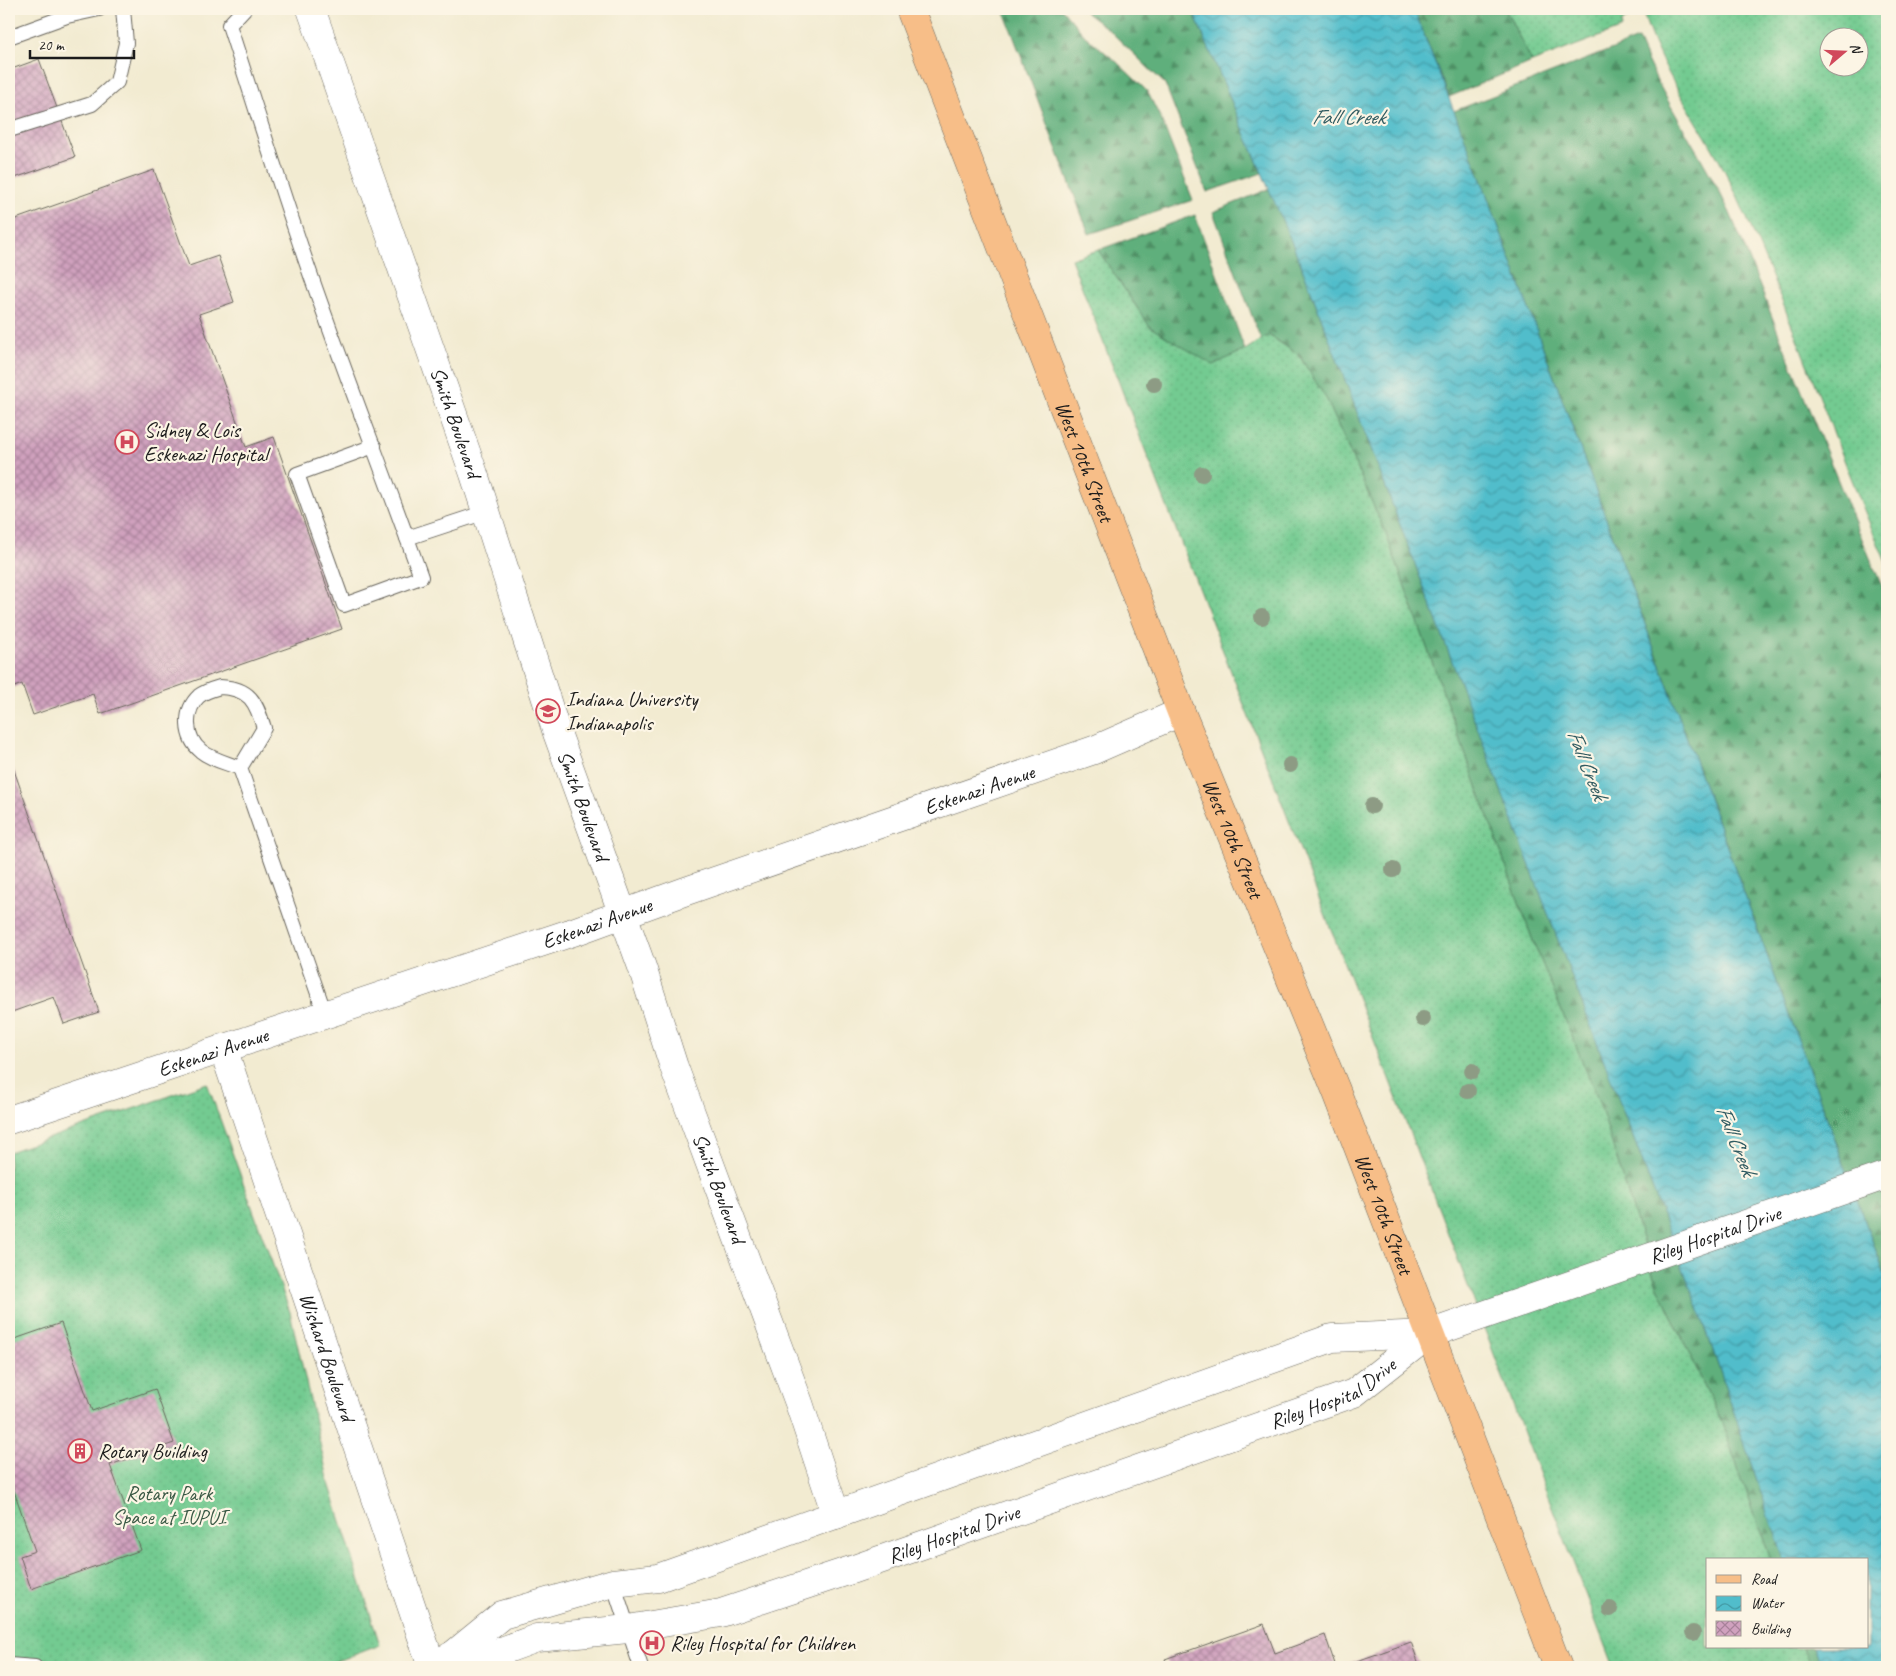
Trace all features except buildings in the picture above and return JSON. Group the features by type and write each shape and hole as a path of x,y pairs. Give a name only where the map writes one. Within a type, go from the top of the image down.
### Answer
{"main road":[{"name":"West 10th Street","path":"910,9 1181,712 1336,1090 1558,1667"}],"street":[{"name":"Smith Boulevard","path":"311,9 486,512 557,733 642,967 674,1067 799,1403 836,1515"},
{"name":"Eskenazi Avenue","path":"9,1120 576,931 1094,750 1181,712"},
{"name":"Wishard Boulevard","path":"223,1048 438,1663"},
{"name":"Riley Hospital Drive","path":"438,1663 502,1615 613,1583 658,1578 1332,1338 1429,1334 1887,1175"},
{"name":"Riley Hospital Drive","path":"438,1663 485,1657 537,1638 628,1629 721,1613 864,1566 1354,1393 1429,1334"}],"lane":[{"path":"9,37 67,16 99,9"},
{"path":"9,130 92,104 117,82 126,43 123,9"},
{"path":"244,9 229,25 298,240 374,446 421,577 344,604 297,474 374,446"},
{"path":"407,538 486,512"},
{"path":"220,687 232,687 252,698 258,708 264,728 240,768 211,758 200,751 192,741 188,729 190,711 199,696 209,690 220,687"},
{"path":"240,768 325,1014"},
{"path":"613,1583 641,1667"},
{"path":"9,1665 35,1667"}],"green space":[{"path":"1003,9 1062,9 1085,36 1118,63 1147,91 1161,119 1193,200 1089,234"},
{"path":"1083,9 1192,9 1262,173 1207,192 1165,84 1108,29"},
{"path":"1414,9 1505,9 1532,62 1449,97"},
{"path":"1505,9 1632,9 1633,14 1621,23 1622,28 1532,62"},
{"path":"1642,9 1887,9 1887,565 1776,286 1736,194 1661,58 1650,34"},
{"path":"1638,39 1670,105 1730,213 1845,499 1887,598 1887,1281 1485,190 1454,111"},
{"path":"1269,189 1300,262 1703,1321 1783,1558 1770,1558 1721,1421 1655,1280 1599,1102 1533,941 1386,534 1327,400 1299,355 1269,335 1261,340 1213,212"},
{"path":"1195,215 1245,350 1213,365 1150,327 1098,250"},
{"path":"1098,250 1150,327 1213,364 1245,350 1268,335 1299,355 1327,400 1386,534 1533,941 1599,1102 1655,1280 1721,1421 1770,1558 1706,1558 1706,1648 1803,1648 1810,1667 1613,1667 1398,1102 1071,259"},
{"name":"Rotary Park Space at IUPUI","path":"207,1083 290,1312 329,1483 380,1645 322,1667 9,1667 9,1152"},
{"path":"1803,1648 1813,1648 1821,1667 1810,1667"}],"water":[{"name":"Fall Creek","path":"1192,9 1414,9 1485,190 1887,1281 1887,1667 1821,1667 1813,1648 1868,1648 1868,1558 1783,1558 1703,1321 1300,262"}],"place":[{"name":"Sidney & Lois Eskenazi Hospital","path":"127,442"},
{"name":"Indiana University Indianapolis","path":"548,711"},
{"name":"Rotary Building","path":"80,1451"},
{"name":"Riley Hospital for Children","path":"652,1643"}]}
